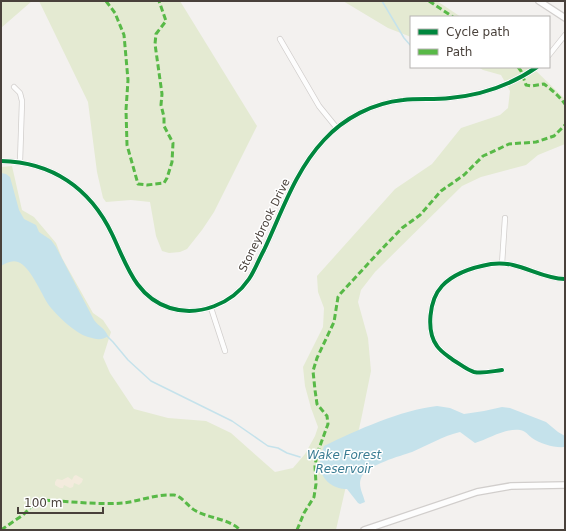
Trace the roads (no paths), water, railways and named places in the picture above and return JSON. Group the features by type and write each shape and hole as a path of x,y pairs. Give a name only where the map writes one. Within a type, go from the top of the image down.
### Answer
{"street":[{"path":"539,1 565,18"},
{"path":"550,54 565,36"},
{"path":"280,39 319,106 336,127"},
{"name":"Stoneybrook Drive","path":"1,161 20,162 38,167 58,175 78,188 96,209 108,227 125,264 134,280 143,291 162,305 177,309 202,310 211,308 232,295 249,279 310,156 336,127 354,116 384,104 401,100 450,98 468,95 504,86 517,80 535,68"},
{"path":"14,87 20,93 22,101 20,162"},
{"path":"502,264 505,218"},
{"path":"502,370 479,373 474,372 467,369 440,350 434,341 431,326 434,301 439,290 454,277 470,270 490,265 513,264 543,275 565,279"},
{"path":"211,308 225,351"},
{"path":"364,530 464,495 489,489 523,485 565,485"}],"water":[{"path":"1,173 10,177 19,210 24,219 36,225 39,232 51,240 94,320 108,336 103,339 96,339 77,332 51,308 27,269 18,262 14,261 1,266"},
{"name":"Wake Forest Reservoir","path":"437,406 450,408 464,414 502,407 510,408 546,422 565,436 565,447 556,447 543,444 520,430 503,432 475,443 460,432 442,438 412,452 385,461 365,472 360,483 365,502 360,504 347,489 333,486 323,476 320,464 324,446 365,427 394,416 423,408"}],"waterway":[{"path":"382,1 404,38 410,45"},
{"path":"107,336 128,360 151,381 232,421 268,446 278,448 287,453 300,457"}]}
